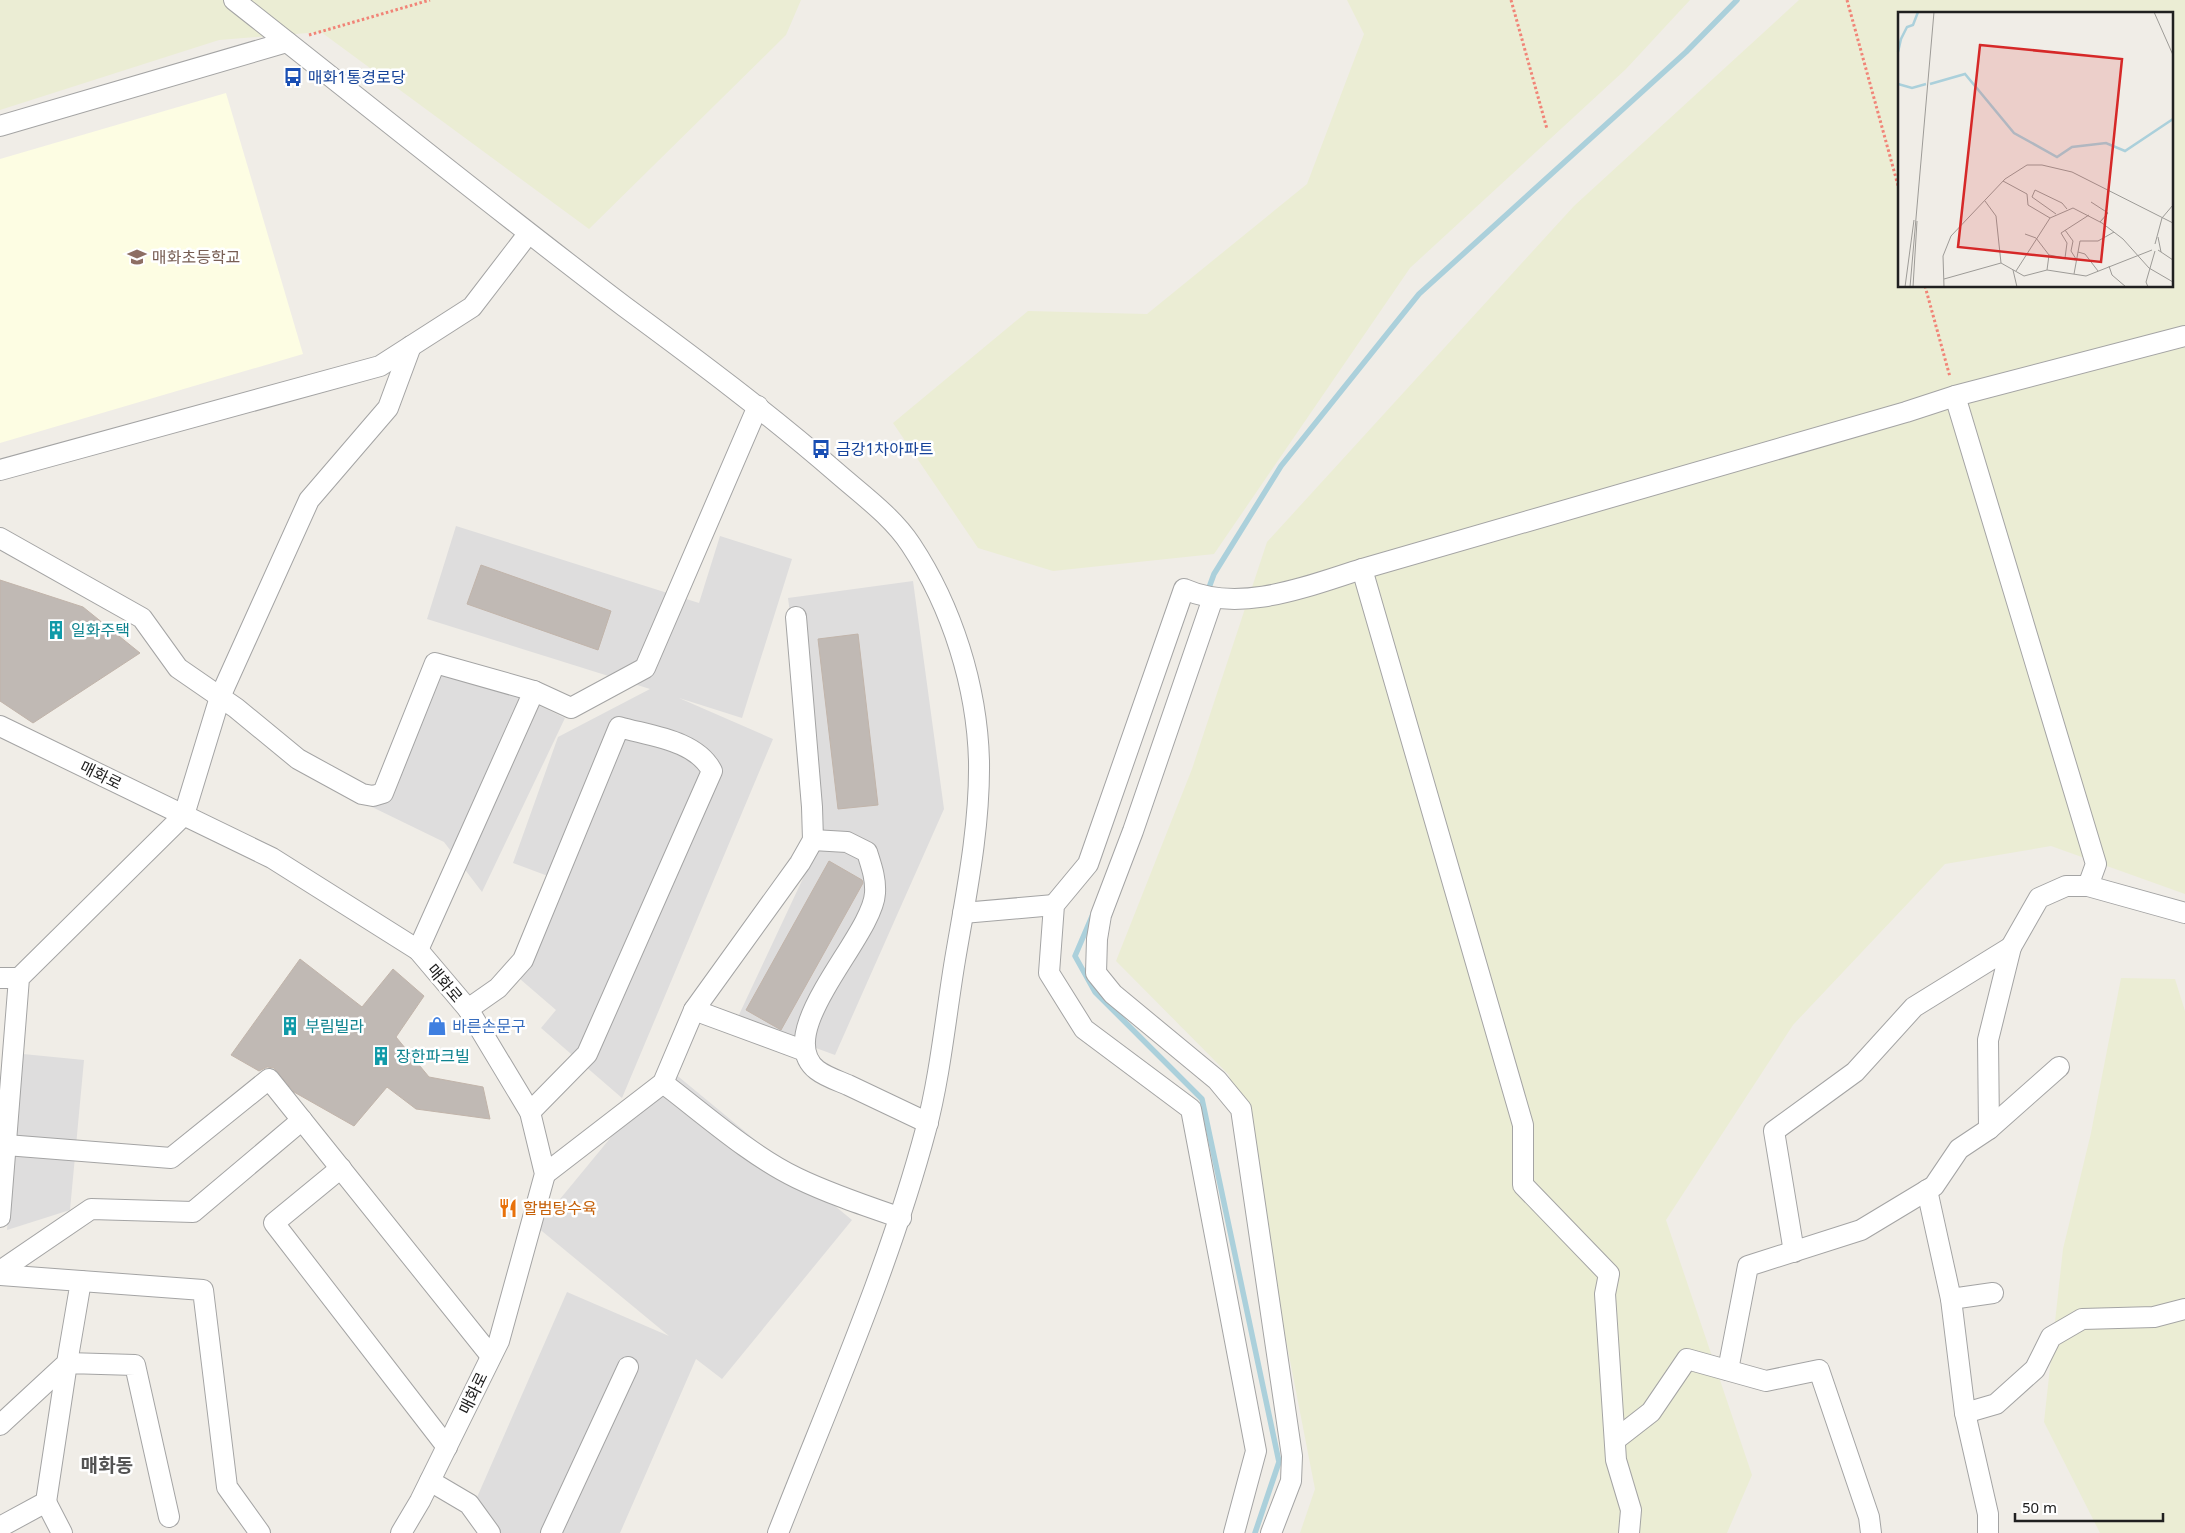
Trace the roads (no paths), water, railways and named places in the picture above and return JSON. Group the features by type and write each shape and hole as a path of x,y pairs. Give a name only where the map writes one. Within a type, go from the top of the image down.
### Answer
{"street":[{"path":"234,0 528,234 758,406 886,516 908,539 937,591 959,645 967,678 979,758 977,803 963,913 928,1123 901,1218 778,1533"},
{"path":"0,126 287,42"},
{"path":"0,470 380,366 472,307 528,234"},
{"path":"1234,1533 1256,1451 1191,1109 1084,1029 1049,973 1054,905 1088,864 1184,589 1213,598 1276,596 1362,569 1906,412 1955,396 2185,336"},
{"path":"0,1217 6,1144 9,978 184,815 220,697 309,500 388,408 411,346"},
{"path":"1955,396 2096,864 2088,886"},
{"path":"0,538 142,618 178,668 220,697 298,759 362,794 373,796 383,793 435,663 534,690 571,708 645,668 758,406"},
{"path":"1362,569 1523,1125 1523,1185 1609,1274 1605,1294 1616,1460 1631,1510 1629,1533"},
{"path":"1213,598 1133,831 1101,915 1097,939 1096,973 1113,994 1218,1080 1241,1109 1292,1456 1290,1481 1271,1533"},
{"path":"545,1174 663,1082 694,1010 800,863 813,840 812,807 796,617"},
{"path":"418,950 534,690"},
{"name":"매화로","path":"0,726 272,858 418,950 468,1009 530,1112 545,1174 499,1341 430,1481 401,1533"},
{"path":"468,1009 498,988 523,960 619,728 681,745 698,753 712,771 587,1054 530,1112"},
{"path":"813,840 847,842 867,852 874,874 876,894 868,915 824,991 805,1030 805,1051 817,1070 928,1123"},
{"path":"1989,1129 1988,1040 2011,947 2039,898 2066,886 2088,886 2185,913"},
{"path":"963,913 1054,905"},
{"path":"1794,1252 1774,1131 1855,1072 1914,1007 2011,947"},
{"path":"694,1010 805,1051"},
{"path":"1728,1370 1748,1266 1861,1230 1934,1186 1959,1150 1989,1129 2059,1067"},
{"path":"6,1144 171,1158 270,1079 492,1356"},
{"path":"663,1082 744,1144 796,1177 848,1200 901,1218"},
{"path":"0,1273 91,1209 193,1212 302,1120"},
{"path":"340,1168 274,1224 446,1447"},
{"path":"1926,1190 1951,1299 1965,1413 1988,1514 1988,1533"},
{"path":"0,1273 203,1290 227,1487 260,1533"},
{"path":"62,1533 46,1502 81,1281"},
{"path":"1951,1299 1993,1293"},
{"path":"1965,1413 1996,1404 2035,1368 2051,1337 2082,1319 2154,1317 2185,1310"},
{"path":"1615,1440 1651,1412 1687,1360 1766,1380 1819,1370 1869,1517 1870,1533"},
{"path":"0,1425 67,1363 135,1365 169,1517"},
{"path":"551,1533 628,1367"},
{"path":"430,1481 469,1504 490,1533"},
{"path":"0,1527 46,1502"}],"waterway":[{"path":"1207,593 1214,574 1281,466 1419,294 1686,52 1737,0"},
{"path":"1093,914 1075,956 1095,992 1202,1099 1279,1462 1255,1533"}],"place":[{"name":"매화1통경로당","path":"293,77"},
{"name":"매화초등학교","path":"137,257"},
{"name":"금강1차아파트","path":"821,449"},
{"name":"일화주택","path":"56,630"},
{"name":"부림빌라","path":"290,1026"},
{"name":"바른손문구","path":"437,1026"},
{"name":"장한파크빌","path":"381,1056"},
{"name":"할범탕수육","path":"508,1208"}],"district":[{"name":"매화동","path":"107,1465"}]}
